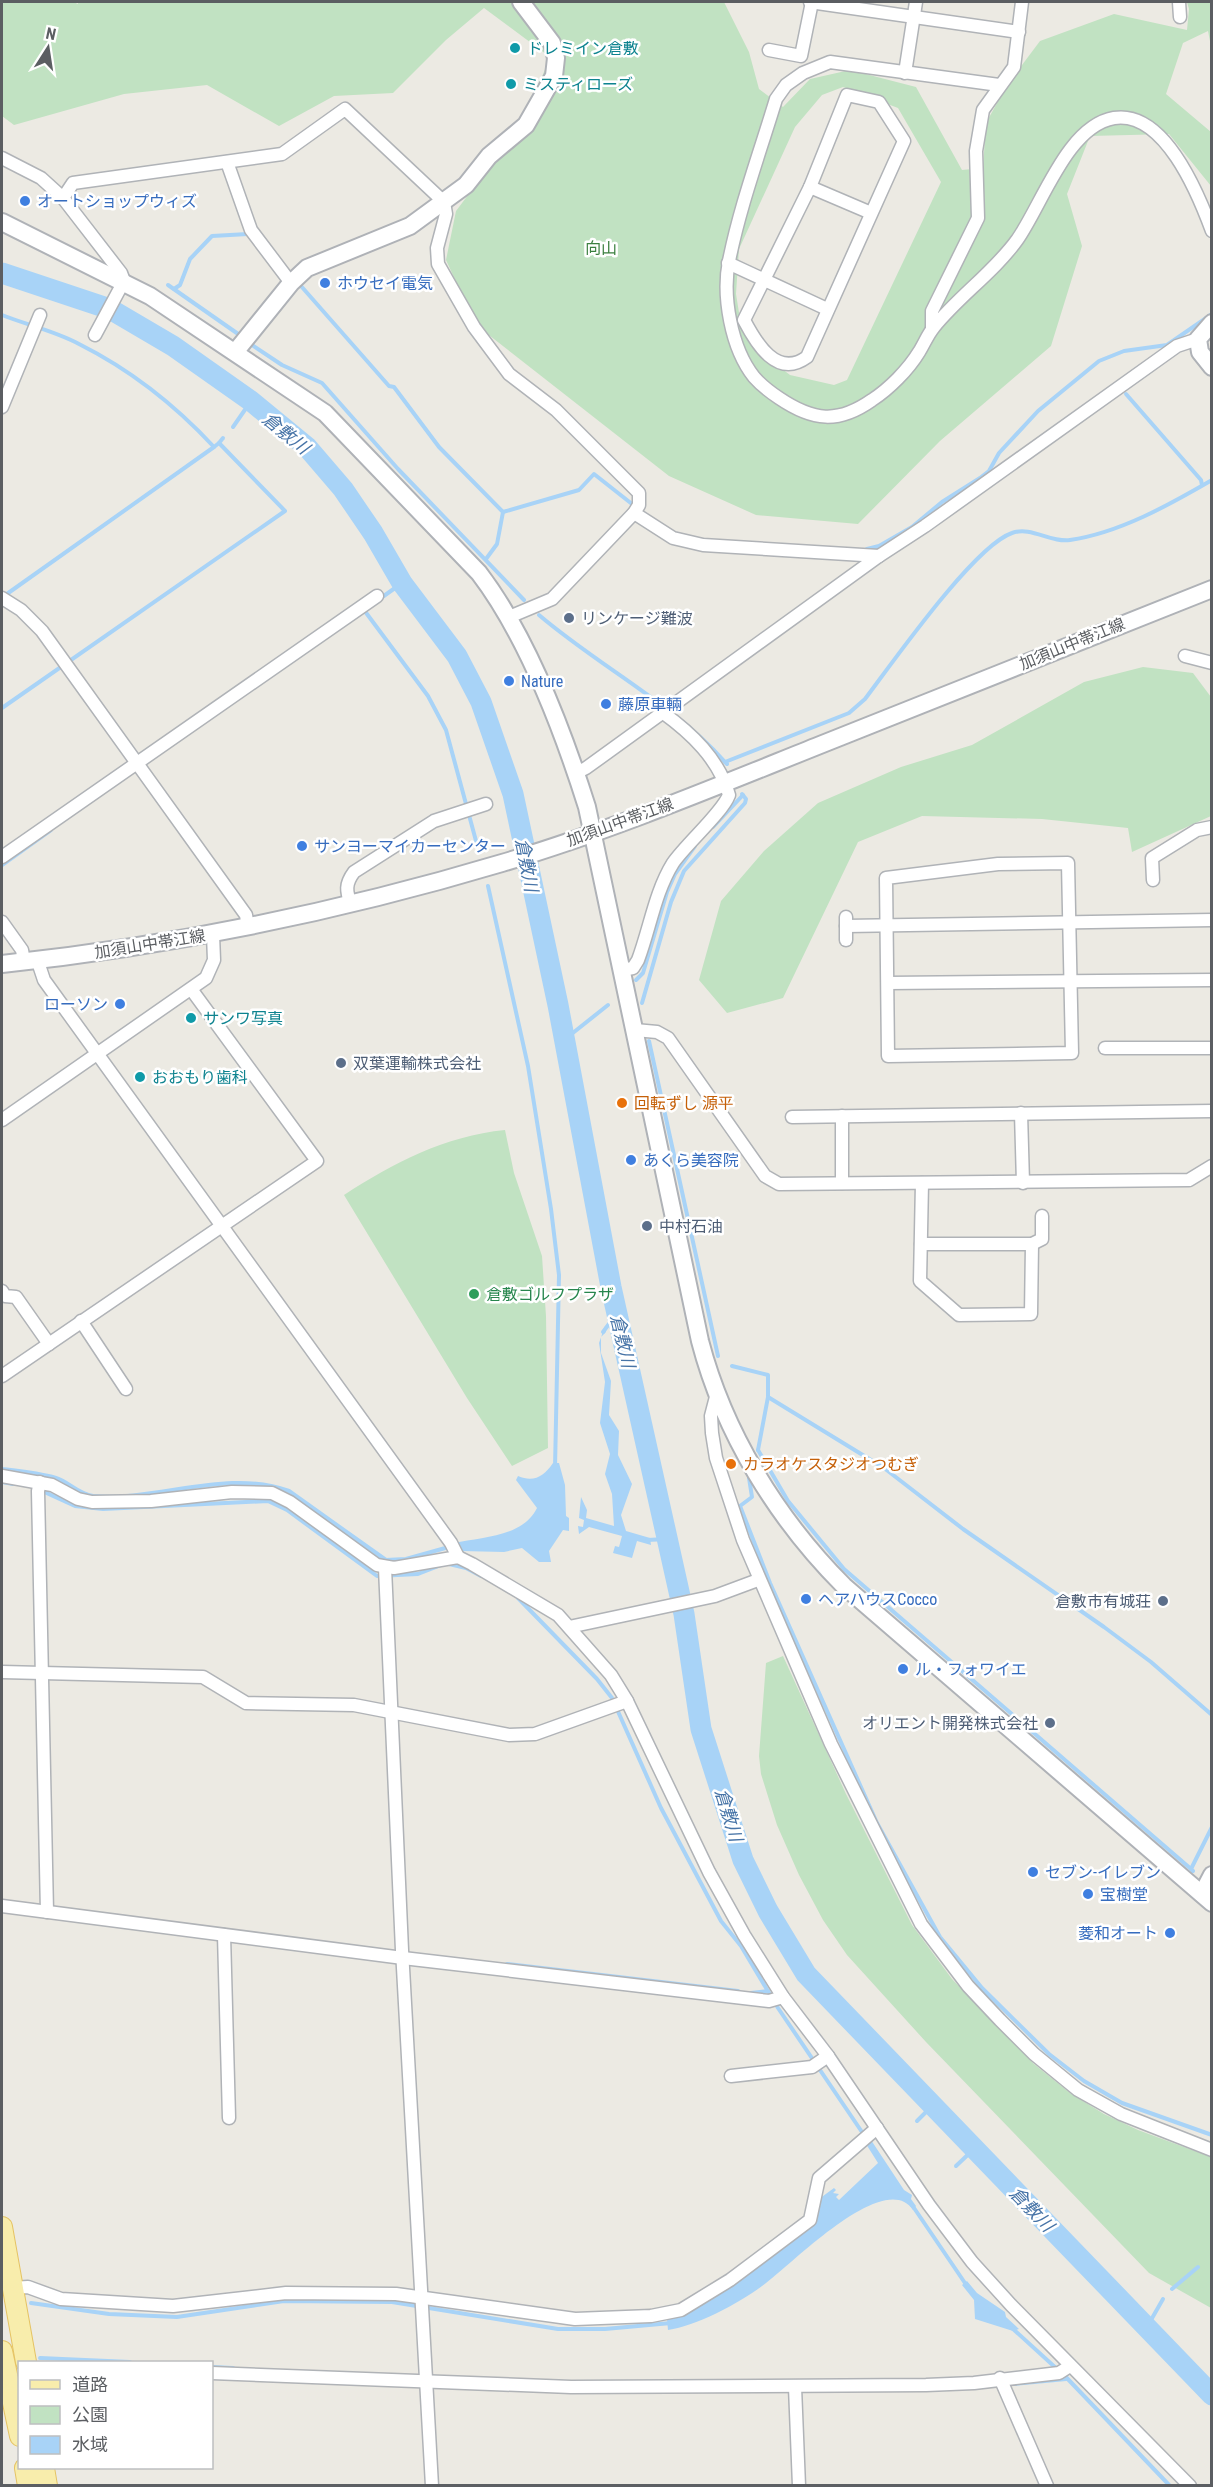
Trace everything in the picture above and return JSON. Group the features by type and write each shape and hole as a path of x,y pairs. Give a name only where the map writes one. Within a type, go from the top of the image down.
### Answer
{"main road":[{"path":"2,2227 26,2361"},
{"path":"7,2361 18,2424"},
{"path":"25,2469 28,2486"},
{"path":"44,2469 47,2486"}],"street":[{"path":"242,344 291,283 307,268 410,226 466,185 489,156 526,125 554,76 556,58 552,43 521,2"},
{"path":"801,56 811,2 1019,32"},
{"path":"906,73 916,2"},
{"path":"932,328 932,311 978,218 975,192 976,151 983,110 1014,67 1022,2"},
{"path":"1179,2 1180,17"},
{"path":"769,50 830,62 999,85"},
{"path":"830,62 803,73 786,85 776,99 728,263 726,293 745,362 765,388 801,412 818,417 834,417 855,411 874,399 918,354 932,328 1016,242 1077,140 1092,128 1114,118 1143,123 1164,139 1191,184 1212,231"},
{"path":"847,95 879,102 904,141 807,357 799,363 790,364 777,362 757,346 744,320 810,187 847,95"},
{"path":"63,198 73,183 228,162 290,150 345,109 444,202 446,214 437,248 438,264 474,327 509,374 556,410 639,493 639,505 634,513 552,599 509,617"},
{"path":"2,158 36,174 63,198 121,273 122,285 96,333"},
{"path":"228,162 251,230 291,283"},
{"path":"810,187 871,213"},
{"path":"2,222 242,344 325,413 479,573 509,617 576,772 593,833 700,1341 728,1419 772,1499 820,1562 844,1586 1207,1898 1212,1875"},
{"path":"728,263 827,309"},
{"path":"2,407 37,323"},
{"path":"576,772 586,768 879,556 926,526 1178,346 1198,339 1212,323"},
{"path":"1198,339 1200,352 1212,367"},
{"path":"634,513 666,534 703,545 879,556"},
{"name":"加須山中帯江線","path":"2,964 248,927 351,905 503,863 593,833 726,783 1212,589"},
{"path":"2,857 139,766 377,596"},
{"path":"4,599 21,610 42,631 246,915 248,927"},
{"path":"1185,656 1212,663"},
{"path":"622,970 633,968 638,960 665,876 691,840 726,803 729,795 726,783 717,766 666,709"},
{"path":"351,905 346,893 348,881 354,872 434,821 474,808"},
{"path":"1153,880 1152,858 1197,830 1212,827"},
{"path":"1068,863 1072,1053 888,1056 887,925 886,878 998,864 1068,863"},
{"path":"846,940 846,922 887,925 1212,920"},
{"path":"2,922 454,1550 558,1615 611,1675 620,1704 776,1999 869,2134 972,2262 1064,2370 1190,2486"},
{"path":"2,1120 206,978 213,966 213,934"},
{"path":"888,983 1212,980"},
{"path":"2,1376 317,1161 191,989"},
{"path":"634,1030 657,1032 668,1038 771,1181 779,1184 1189,1180 1212,1166"},
{"path":"1105,1048 1212,1048"},
{"path":"792,1117 1212,1111"},
{"path":"1021,1113 1023,1183"},
{"path":"842,1116 842,1183"},
{"path":"922,1183 921,1281 958,1315 1031,1314 1032,1244"},
{"path":"921,1244 1032,1244 1042,1239 1042,1216"},
{"path":"2,1291 5,1296 16,1297 49,1344"},
{"path":"81,1321 126,1389"},
{"path":"717,1392 711,1416 716,1458 758,1580 871,1829 921,1924 942,1955 1007,2027 1034,2054 1078,2090 1121,2114 1211,2149"},
{"path":"2,1476 39,1487 52,1485 78,1499 92,1502 151,1501 232,1491 272,1493 296,1505 385,1574 402,1954 432,2486"},
{"path":"39,1487 48,1909"},
{"path":"385,1574 454,1550"},
{"path":"568,1627 715,1596 758,1580"},
{"path":"2,1672 203,1677 246,1703 354,1705 509,1735 535,1734 620,1704"},
{"path":"2,1906 48,1909 224,1935 776,1999"},
{"path":"224,1935 228,2118"},
{"path":"731,2076 820,2062"},
{"path":"12,2288 28,2287 61,2299 173,2306 286,2293 396,2294 575,2319 651,2316 681,2310 730,2280 810,2220 819,2178 869,2134"},
{"path":"213,2373 426,2378 571,2387 795,2387 974,2383 1064,2370"},
{"path":"1000,2378 1047,2486"},
{"path":"795,2387 799,2486"}],"green space":[{"name":"向山","path":"2,2 73,2 78,4 78,2 724,2 749,52 759,89 783,107 810,79 850,70 916,87 962,170 983,168 986,123 1007,85 1040,41 1114,14 1187,30 1189,9 1187,2 1211,2 1211,46 1208,31 1183,43 1166,94 1211,132 1211,186 1169,134 1090,136 1067,194 1082,246 1051,346 940,441 858,524 756,515 669,476 476,325 446,260 456,211 524,121 550,57 484,8 446,40 393,93 334,96 279,126 207,85 124,94 14,125 2,116","holes":["843,87 898,108 941,182 847,380 834,385 790,375 760,352 741,325 736,294 739,249 795,127 822,95"]},
{"path":"1143,667 1193,673 1211,697 1211,816 1132,852 1128,828 1042,819 922,816 858,842 783,998 727,1013 699,980 721,901 764,851 818,803 901,767 972,745 1084,682"},
{"name":"倉敷ゴルフプラザ","path":"505,1130 514,1173 542,1256 546,1316 548,1448 512,1466 467,1398 344,1195 381,1172 420,1153 461,1138"},
{"path":"783,1656 846,1794 912,1925 952,1979 1034,2064 1070,2093 1104,2114 1138,2130 1211,2157 1211,2308 1149,2273 926,2042 847,1955 823,1920 799,1875 777,1825 761,1774 759,1756 766,1663"}],"water":[{"path":"601,1337 601,1353 611,1381 609,1415 619,1431 618,1455 632,1484 621,1515 626,1531 650,1538 651,1545 637,1541 632,1558 613,1553 615,1546 619,1547 622,1536 589,1527 579,1534 578,1526 583,1527 584,1520 579,1518 581,1497 587,1510 586,1518 614,1526 612,1494 605,1474 610,1454 600,1423 605,1382 599,1343"},
{"path":"553,1463 559,1463 565,1485 569,1531 563,1530 549,1551 551,1562 539,1562 522,1548 504,1552 461,1551 454,1543 501,1534 522,1525 531,1518 537,1508 516,1480 518,1476 529,1479 538,1477 546,1472"},
{"path":"871,2140 904,2190 912,2195 911,2199 916,2206 913,2210 900,2200 882,2201 861,2210 838,2224 745,2298 692,2324 668,2330 667,2319 799,2233 819,2199 834,2188 836,2190 833,2193 839,2194 836,2197 839,2200 878,2163 866,2144"},
{"path":"967,2281 977,2293 1005,2312 1006,2317 1019,2329 1013,2331 975,2319 974,2300 962,2285"}],"waterway":[{"path":"174,289 180,285 190,259 212,236 248,234"},
{"name":"倉敷川","path":"2,273 110,309 173,346 251,401 307,447 343,489 373,533 402,583 457,656 481,702 513,794 558,1005 611,1287 684,1614 701,1729 743,1860 768,1911 806,1974 1212,2395"},
{"path":"168,285 241,336"},
{"path":"301,286 389,386 394,387 439,447 503,512 497,544 486,559"},
{"path":"867,549 879,546 912,527 942,502 989,471 999,453 1038,411 1099,361 1124,351 1167,345 1212,314"},
{"path":"2,315 70,339 134,377 168,403 214,447 219,443 285,511 2,708"},
{"path":"249,343 282,365 322,383 398,469 524,600"},
{"path":"1126,394 1201,480 1202,485"},
{"path":"233,427 251,401"},
{"path":"219,443 223,438"},
{"path":"4,596 214,447"},
{"path":"503,512 579,490 594,474 632,504"},
{"path":"727,764 725,762 849,713 865,699 956,581 996,542 1019,531 1063,540 1107,531 1161,508 1212,480"},
{"path":"381,598 402,583"},
{"path":"364,610 428,696 446,730 479,852"},
{"path":"539,615 682,721 725,762"},
{"path":"642,1003 671,902 684,871 745,803 746,799 742,794"},
{"path":"713,827 743,795"},
{"path":"2,865 51,830"},
{"path":"636,980 643,973 667,892 675,874 695,846"},
{"path":"488,886 528,1066 559,1275 555,1468"},
{"path":"564,1040 608,1005"},
{"path":"649,1041 718,1356"},
{"path":"603,1332 617,1313"},
{"path":"732,1366 768,1375 768,1397 758,1450"},
{"path":"768,1397 884,1468 963,1529 1151,1662 1212,1715"},
{"path":"758,1450 788,1501 844,1569 1191,1869"},
{"path":"2,1469 56,1478 93,1496 142,1495 217,1484 265,1485 289,1491 386,1560 406,1559 449,1547"},
{"path":"749,1478 752,1497 740,1506 770,1583 877,1823 940,1937 982,1988 1049,2054 1084,2081 1122,2103 1212,2135"},
{"path":"2,1482 13,1484"},
{"path":"40,1490 75,1506 103,1509 268,1501 287,1510 377,1576 418,1574 441,1565"},
{"path":"647,1540 667,1539"},
{"path":"449,1564 466,1568 481,1576"},
{"path":"518,1598 597,1679 612,1698 661,1808 721,1921 741,1946 778,2008 864,2135"},
{"path":"1193,1871 1191,1869 1212,1827"},
{"path":"507,1964 738,1991"},
{"path":"751,1993 768,1991"},
{"path":"917,2121 933,2105"},
{"path":"956,2166 975,2148"},
{"path":"912,2205 967,2286"},
{"path":"1172,2289 1198,2267"},
{"path":"1147,2327 1163,2299"},
{"path":"31,2303 109,2314 177,2317 284,2301 392,2302 558,2329 605,2329 671,2323"},
{"path":"1012,2328 1057,2369"},
{"path":"40,2358 108,2361"},
{"path":"213,2367 233,2368"},
{"path":"1063,2374 1170,2486"},
{"path":"1014,2384 1066,2379"}],"place":[{"name":"ドレミイン倉敷","path":"515,48"},
{"name":"ミスティローズ","path":"511,84"},
{"name":"オートショップウィズ","path":"25,201"},
{"name":"ホウセイ電気","path":"325,283"},
{"name":"リンケージ難波","path":"569,618"},
{"name":"Nature","path":"509,681"},
{"name":"藤原車輛","path":"606,704"},
{"name":"サンヨーマイカーセンター","path":"302,846"},
{"name":"ローソン","path":"120,1004"},
{"name":"サンワ写真","path":"191,1018"},
{"name":"双葉運輸株式会社","path":"341,1063"},
{"name":"おおもり歯科","path":"140,1077"},
{"name":"回転ずし 源平","path":"622,1103"},
{"name":"あくら美容院","path":"631,1160"},
{"name":"中村石油","path":"647,1226"},
{"name":"倉敷ゴルフプラザ","path":"474,1294"},
{"name":"カラオケスタジオつむぎ","path":"731,1464"},
{"name":"ヘアハウスCocco","path":"806,1599"},
{"name":"倉敷市有城荘","path":"1163,1601"},
{"name":"ル・フォワイエ","path":"903,1669"},
{"name":"オリエント開発株式会社","path":"1050,1723"},
{"name":"セブン-イレブン","path":"1033,1872"},
{"name":"宝樹堂","path":"1088,1894"},
{"name":"菱和オート","path":"1170,1933"}]}
